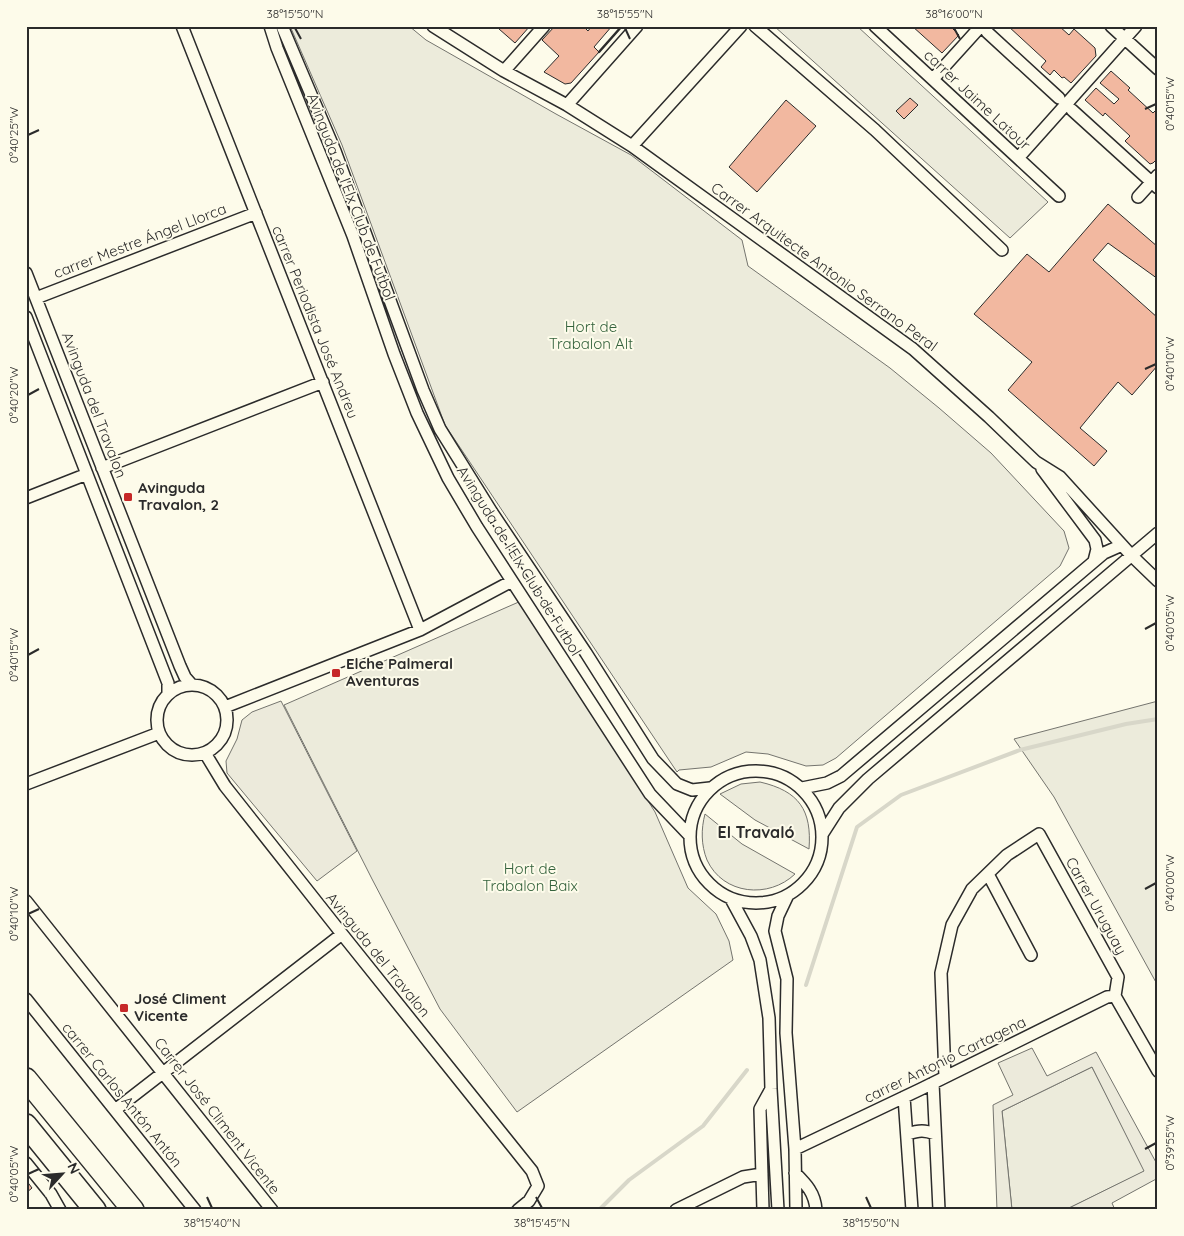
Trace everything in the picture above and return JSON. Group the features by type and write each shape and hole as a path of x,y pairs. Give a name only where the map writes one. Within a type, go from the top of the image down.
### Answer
{"highway":[{"path":"26,1079 133,1210"},
{"path":"26,1126 95,1210"}],"street":[{"name":"carrer Periodista José Andreu","path":"182,26 420,630"},
{"name":"Avinguda de l'Elx Club de Futbol","path":"270,26 277,48 353,236 394,354 417,413 448,478 650,794 689,835"},
{"name":"Avinguda de l'Elx Club de Futbol","path":"282,26 335,150 423,390 440,429 491,511 586,653 653,759 677,784 692,790 710,788"},
{"path":"504,71 544,26"},
{"path":"567,105 638,26"},
{"path":"632,146 740,26"},
{"path":"755,26 875,130 1002,250"},
{"name":"carrer Jaime Latour","path":"875,26 1059,196"},
{"path":"1111,26 1158,70"},
{"path":"1018,158 1136,26"},
{"name":"Carrer Arquitecte Antonio Serrano Peral","path":"440,28 504,71 567,105 632,146 913,349 1036,462 1060,477 1131,555 1158,581"},
{"path":"932,80 984,29 1059,98"},
{"path":"1072,110 1156,182 1138,197"},
{"name":"carrer Mestre Ángel Llorca","path":"36,298 256,213"},
{"name":"Avinguda del Travalon","path":"26,273 180,666 185,677 192,685"},
{"name":"Avinguda del Travalon","path":"26,317 168,683 168,694"},
{"path":"102,468 322,382"},
{"path":"1036,462 1095,540 1097,549 1094,562"},
{"path":"26,498 87,474"},
{"path":"823,833 839,808 868,779 1158,533"},
{"path":"802,788 827,783 841,776 1104,553 1122,545"},
{"path":"225,707 420,630 512,580"},
{"path":"192,685 204,687 214,692 225,707 227,719 226,730 218,744 205,753 191,756 178,753 166,745 159,733 156,720 163,699 168,694 182,686 192,685"},
{"path":"26,784 159,733"},
{"name":"Avinguda del Travalon","path":"205,753 226,786 532,1171 538,1186 530,1201 518,1210"},
{"path":"743,771 767,771 787,778 802,788 809,796 821,820 823,841 817,865 801,887 787,897 760,904 731,899 706,881 692,856 689,835 693,814 710,788 720,781 743,771"},
{"name":"Carrer Uruguay","path":"988,874 1007,855 1039,834 1118,977 1111,996"},
{"path":"945,1077 941,973 952,925 972,889 988,874 1031,955"},
{"path":"787,897 778,916 775,931 786,979 786,1033 795,1149 796,1210"},
{"path":"731,899 751,936 760,960 769,1018 778,1210"},
{"name":"Carrer José Climent Vicente","path":"26,901 272,1210"},
{"path":"115,1110 342,934"},
{"path":"1111,996 1158,1071"},
{"name":"carrer Antonio Cartagena","path":"795,1149 1111,996"},
{"name":"carrer Carlos Antón Antón","path":"26,998 195,1210"},
{"path":"933,1083 939,1210"},
{"path":"763,1210 760,1109 771,1089"},
{"path":"904,1097 912,1210"},
{"path":"908,1134 925,1130 935,1134"},
{"path":"26,1162 51,1194 60,1210"},
{"path":"795,1173 809,1188 815,1200 816,1210"},
{"path":"676,1210 743,1177 762,1174"}],"green space":[{"name":"Hort de Trabalon Alt","path":"290,26 409,26 426,40 631,155 742,240 748,266 890,368 991,453 1064,531 1069,548 1060,566 836,758 823,765 806,766 768,754 746,752 711,767 679,770 677,772 445,425 342,145"},
{"path":"774,26 857,26 1048,202 1010,238"},
{"name":"Hort de Trabalon Baix","path":"521,601 655,812 688,888 716,914 729,941 733,960 517,1112 440,1009 284,705"},
{"path":"1158,701 1158,986 1054,797 1014,739"},
{"path":"760,782 785,791 800,804 808,823 809,849 755,820 720,794 741,784"},
{"path":"705,814 742,844 795,874 784,882 760,890 747,890 724,880 714,872 705,854 702,837"},
{"path":"1092,1067 1145,1171 1065,1210 1012,1210 1002,1111"}],"shaded area":[{"path":"281,701 357,851 317,881 227,773 226,761 237,739 242,720 252,712"},
{"path":"1032,1048 1047,1076 1096,1052 1158,1166 1158,1178 1112,1203 1115,1210 1065,1210 1144,1171 1092,1067 1002,1111 1012,1210 997,1210 993,1105 1013,1095 998,1063"}],"building":[{"path":"501,26 530,26 515,43 499,29"},
{"path":"555,26 585,26 588,31 590,26 612,26 594,47 599,52 571,83 565,84 544,72 559,56 542,40"},
{"path":"912,26 950,26 959,35 942,53"},
{"path":"1008,26 1059,26 1069,35 1074,29 1095,48 1096,56 1071,83 1054,70 1050,75 1041,67 1046,61"},
{"path":"1111,71 1153,113 1158,108 1158,158 1153,163 1150,164 1125,141 1130,136 1105,113 1103,116 1085,100 1096,88 1114,104 1119,99 1100,83"},
{"path":"910,98 918,105 904,119 896,111"},
{"path":"786,100 816,126 757,192 729,167"},
{"path":"1108,204 1158,247 1158,279 1108,243 1093,260 1158,318 1158,365 1132,395 1118,382 1080,428 1107,451 1094,466 1008,390 1032,362 974,314 1027,254 1049,272"},
{"path":"26,1180 32,1188 26,1193"}],"waterway":[{"path":"806,985 857,827 901,795 1020,750 1126,724 1158,719"},
{"path":"599,1210 629,1180 703,1126 747,1070"}],"wall":[{"path":"599,52 622,26"}],"place":[{"name":"Avinguda Travalon, 2","path":"128,497"},
{"name":"Elche Palmeral Aventuras","path":"336,673"},
{"name":"José Climent Vicente","path":"124,1008"}],"district":[{"name":"El Travaló","path":"756,832"}]}
